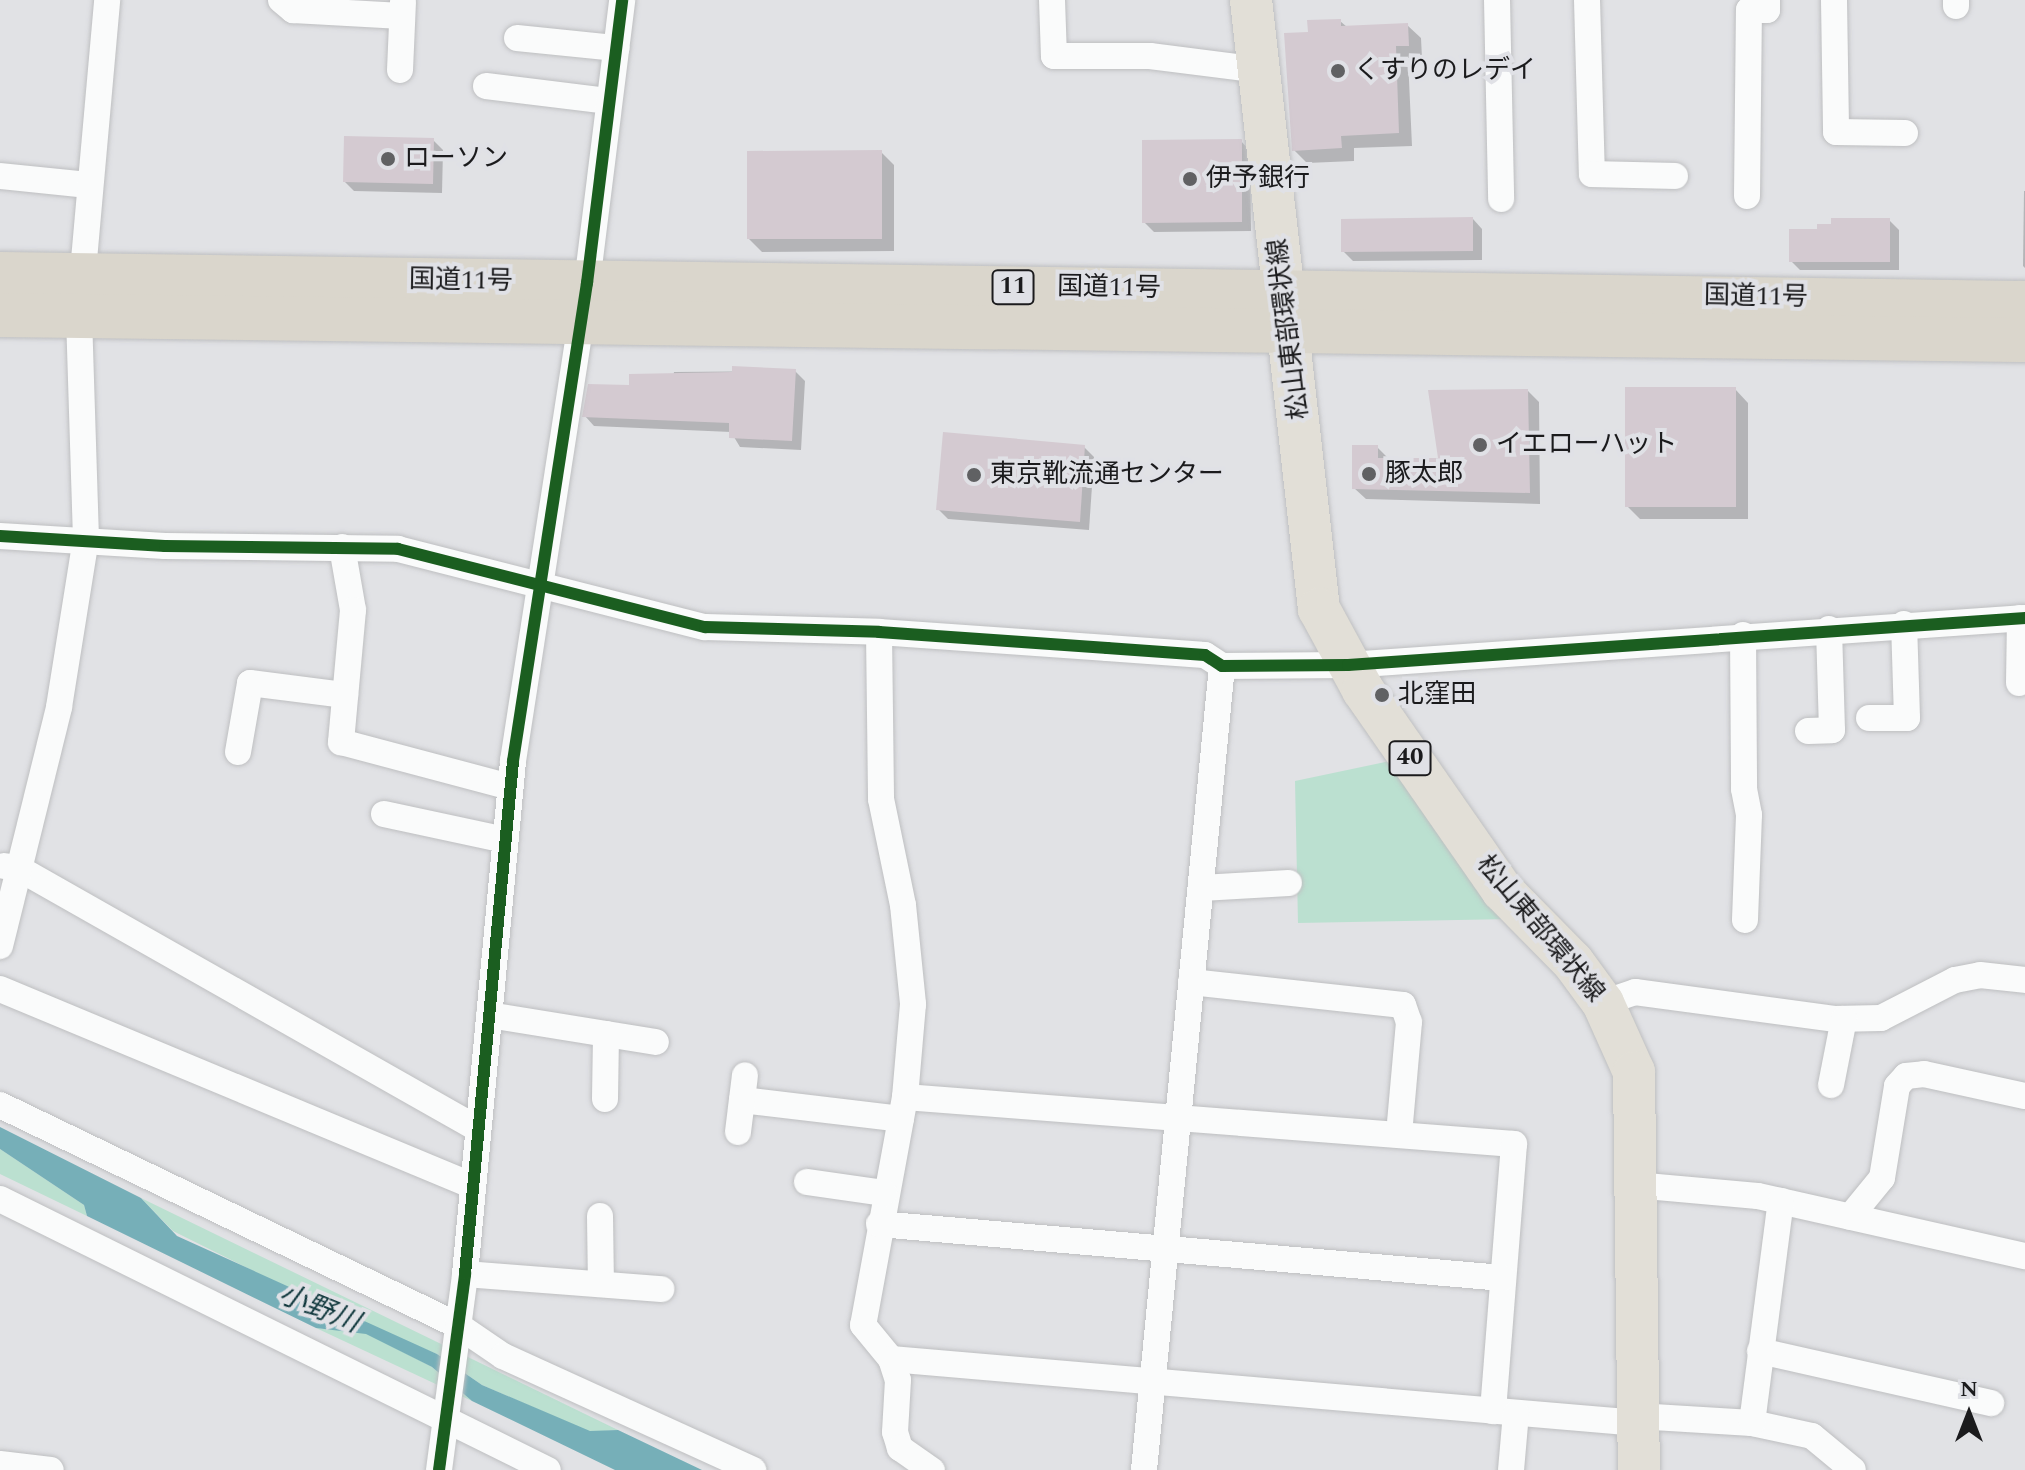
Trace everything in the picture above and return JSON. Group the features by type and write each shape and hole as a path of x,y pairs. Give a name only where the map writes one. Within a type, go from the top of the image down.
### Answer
{"highway":[{"name":"国道11号","path":"0,274 80,295 584,301 1284,291 2025,303"},
{"name":"国道11号","path":"0,315 80,295"},
{"name":"国道11号","path":"584,301 1291,333 2025,340"}],"main road":[{"name":"松山東部環状線","path":"1251,0 1291,333 1319,609 1348,665 1502,890 1573,962 1603,1003 1634,1072 1639,1470"}],"street":[{"path":"0,946 9,867 65,676 86,539 80,295 107,0"},
{"path":"281,0 293,10 402,8 400,70"},
{"path":"439,1470 465,1274 510,787 537,586 584,301 622,0"},
{"path":"1052,0 1054,56 1150,56 1259,70"},
{"path":"1497,0 1501,199"},
{"path":"1587,0 1592,174 1675,176"},
{"path":"1747,196 1749,10 1767,10 1767,0"},
{"path":"1834,0 1836,132 1905,133"},
{"path":"517,38 616,48"},
{"path":"486,86 609,101"},
{"path":"0,176 88,185"},
{"path":"0,536 165,546 398,549 705,627 879,632 1205,655 1222,666 1348,665 1829,629 2022,618 2019,683"},
{"path":"342,547 353,610 341,742 510,787"},
{"path":"1869,718 1907,718 1904,624"},
{"path":"1808,731 1832,730 1829,629"},
{"path":"879,632 881,799 903,905 911,975 903,1108 884,1193 863,1325 891,1359 898,1380 895,1432 900,1448 932,1470"},
{"path":"1743,635 1744,789 1749,815 1745,920"},
{"path":"1144,1470 1222,666"},
{"path":"233,735 250,683 345,695"},
{"path":"384,814 505,840"},
{"path":"9,867 478,1129"},
{"path":"1201,888 1289,883"},
{"path":"1603,1003 1635,992 1844,1019 1881,1018 1955,980 1980,975 2025,980"},
{"path":"1191,982 1403,1005 1409,1022 1399,1134"},
{"path":"0,989 473,1186"},
{"path":"489,1015 656,1042"},
{"path":"1831,1085 1844,1019"},
{"path":"605,1099 606,1034"},
{"path":"1850,1217 1882,1178 1897,1086 1906,1076 1924,1074 2025,1096"},
{"path":"738,1132 743,1087 903,1108 1178,1115 1514,1144 1503,1278 1505,1412 1511,1470"},
{"path":"0,1105 503,1356 753,1470"},
{"path":"807,1182 884,1193"},
{"path":"1635,1185 1781,1201 2025,1256"},
{"path":"0,1199 448,1413 548,1470"},
{"path":"1752,1423 1781,1201"},
{"path":"600,1216 601,1284"},
{"path":"879,1224 1503,1278"},
{"path":"465,1274 661,1289"},
{"path":"1760,1351 1991,1403"},
{"path":"891,1359 1505,1412 1752,1423 1812,1436 1853,1470"},
{"path":"0,1464 51,1470"}],"green space":[{"path":"1390,761 1511,919 1298,923 1295,781"},
{"path":"0,1149 84,1205 87,1216 0,1174"},
{"path":"141,1198 618,1430 590,1432 482,1385 437,1354 340,1314 173,1231"},
{"path":"316,1328 366,1333 432,1367 472,1401"}],"water":[{"name":"小野川","path":"0,1127 141,1198 177,1236 437,1354 482,1385 590,1431 618,1430 702,1470 615,1470 472,1401 432,1367 366,1334 316,1328 87,1216 84,1205 0,1149"}],"building":[{"path":"1341,19 1341,26 1408,23 1409,46 1396,46 1399,133 1341,136 1342,148 1292,151 1284,33 1308,32 1307,20"},
{"path":"344,136 434,138 433,184 343,182"},
{"path":"1242,139 1242,222 1142,223 1142,140"},
{"path":"882,150 882,239 747,239 747,151"},
{"path":"1473,217 1473,251 1341,252 1341,219"},
{"path":"1831,218 1890,218 1890,262 1789,262 1789,229 1817,229 1817,224 1831,224"},
{"path":"732,366 796,369 792,441 729,438 729,423 582,417 588,384 629,385 629,374 732,372"},
{"path":"1625,387 1736,387 1736,507 1625,507"},
{"path":"1528,389 1530,493 1352,489 1352,445 1378,445 1378,458 1438,458 1428,390"},
{"path":"943,432 1085,445 1080,522 936,510"}],"cycle path":[{"path":"439,1470 465,1274 513,761 587,283 622,0"},
{"path":"0,536 165,546 398,549 705,627 879,632 1205,655 1222,666 1348,665 2025,618"}],"place":[{"name":"くすりのレデイ","path":"1338,71"},
{"name":"ローソン","path":"388,159"},
{"name":"伊予銀行","path":"1190,179"},
{"name":"イエローハット","path":"1480,445"},
{"name":"豚太郎","path":"1369,474"},
{"name":"東京靴流通センター","path":"974,475"},
{"name":"北窪田","path":"1382,695"}]}
